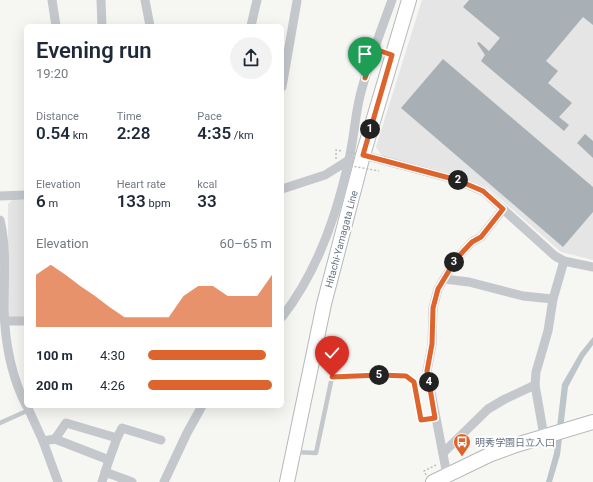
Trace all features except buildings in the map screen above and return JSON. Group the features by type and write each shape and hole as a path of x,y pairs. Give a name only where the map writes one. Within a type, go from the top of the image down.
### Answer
{"main road":[{"name":"Hitachi-Yamagata Line","path":"287,482 324,304 363,155 409,0"},
{"path":"433,482 489,455 570,428 593,422"}],"street":[{"path":"52,0 56,24"},
{"path":"101,0 102,24"},
{"path":"145,0 150,24"},
{"path":"251,24 257,0"},
{"path":"284,314 308,279 324,247 333,220 349,159 360,96 392,0"},
{"path":"284,76 297,1"},
{"path":"375,49 392,55"},
{"path":"363,155 457,180 483,191 547,250 564,261 593,267"},
{"path":"284,188 325,175 349,159"},
{"path":"0,196 24,196"},
{"path":"447,475 427,371 432,344 433,308 438,289 456,259 472,242 481,237 503,209"},
{"path":"0,220 5,254 2,291 5,321 12,367 17,386 24,401"},
{"path":"546,436 535,385 536,372 548,331 553,298 564,261"},
{"path":"444,279 469,282 523,296 553,298"},
{"path":"5,321 24,321"},
{"path":"443,453 488,409 535,385"},
{"path":"27,408 43,441 58,482"},
{"path":"164,482 187,433 201,408"},
{"path":"55,440 66,423 117,438"},
{"path":"102,482 108,460 122,428 161,440"},
{"path":"43,441 55,440 108,460"},
{"path":"105,472 132,482"}],"lane":[{"path":"293,452 316,453 332,377 380,375 406,376 414,382 421,420 435,418"},
{"path":"0,423 25,408"}],"path":[{"path":"349,159 380,171"},
{"path":"424,471 437,464"}],"shaded area":[{"path":"422,0 593,0 593,260 561,252 487,187 455,174 382,156 376,147"},
{"path":"12,200 24,200 24,319 8,317 8,204"},
{"path":"593,337 593,345 584,357 568,387 560,455 552,482 546,482 554,453 562,384 580,353"}],"place":[{"name":"明秀学園日立入口","path":"462,457"}],"route":[{"path":"332,377 380,375 406,376 414,382 421,420 435,418 427,371 432,344 433,308 438,289 456,259 472,242 481,237 503,209 483,191 457,180 363,155 392,55 375,49 365,78"}]}
